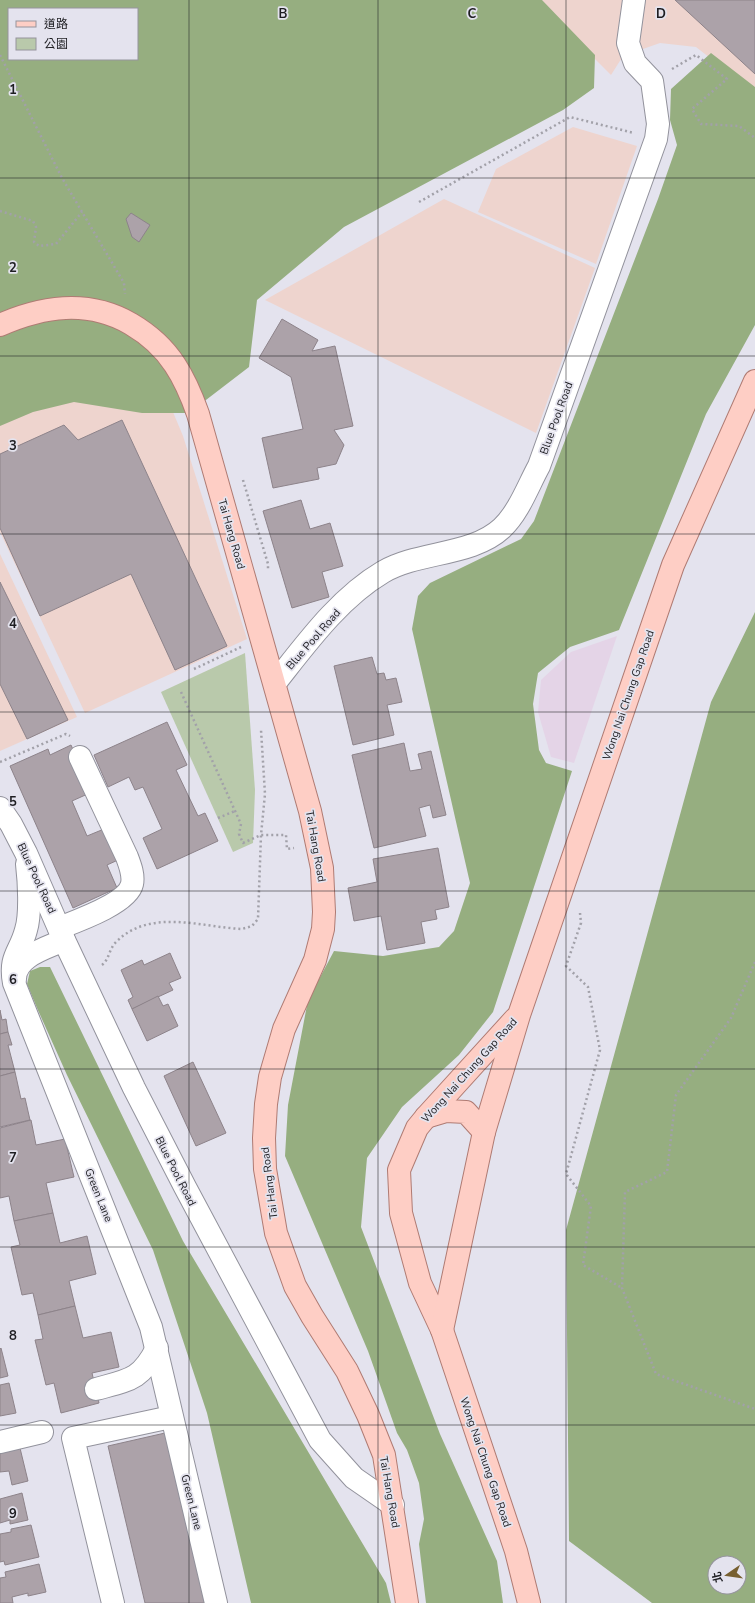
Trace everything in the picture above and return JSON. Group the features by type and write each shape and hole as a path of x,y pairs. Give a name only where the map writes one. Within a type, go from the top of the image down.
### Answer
{"main road":[{"name":"Tai Hang Road","path":"0,325 15,318 46,309 71,307 97,310 117,317 137,328 157,343 175,364 184,379 198,414 310,811 323,874 323,929 315,960 284,1029 270,1077 266,1104 264,1138 270,1201 278,1240 295,1286 347,1371 368,1415 384,1455 393,1505 407,1603"},
{"name":"Wong Nai Chung Gap Road","path":"442,1330 484,1132 519,1015 673,565 755,382"},
{"name":"Wong Nai Chung Gap Road","path":"519,1015 417,1128 399,1170 401,1213 420,1283 442,1330 516,1551 527,1601"},
{"path":"426,1117 446,1111 466,1112 484,1132"}],"street":[{"path":"634,0 628,43 630,54 635,63 652,81"},
{"name":"Blue Pool Road","path":"275,683 326,621 352,596 383,572 404,563 473,545 492,537 503,527 516,509 539,466 656,139 658,124 652,81"},
{"name":"Green Lane","path":"17,992 15,976 20,964 62,934 123,898 132,885 130,864 80,757"},
{"name":"Blue Pool Road","path":"0,808 11,824 26,853 134,1088 320,1440 354,1478 393,1505"},
{"name":"Green Lane","path":"26,853 28,880 26,930 15,954 12,966 17,992 144,1308 157,1348 166,1407 216,1603"},
{"path":"96,1389 135,1377 147,1365 157,1348"},
{"path":"113,1603 73,1438 166,1407"},
{"path":"0,1442 42,1432"}],"path":[{"path":"0,55 62,178 124,283 125,296"},
{"path":"652,81 696,55 727,79 692,109 700,124 739,126 755,138"},
{"path":"418,202 570,117 656,139"},
{"path":"0,211 32,221 36,227 34,242 39,246 56,244 82,212"},
{"path":"194,669 244,646"},
{"path":"182,692 241,824 239,834 243,843 260,835 286,836 287,849 300,847"},
{"path":"100,966 104,965 110,949 116,942 129,932 151,923 176,922 242,929 252,926 258,919 260,835 265,794 261,724"},
{"path":"0,762 66,734 73,737"},
{"path":"218,818 235,811"},
{"path":"579,908 581,923 566,966 588,987 600,1050 566,1174 591,1206 582,1265 622,1288"},
{"path":"755,962 731,1018 676,1095 667,1172 625,1192 622,1288 656,1374 755,1409"}],"shaded area":[{"path":"536,0 755,0 755,93 696,47 660,43 623,56 611,75"},
{"path":"573,127 637,146 596,264 478,212 496,169"},
{"path":"444,199 595,268 536,433 265,300"},
{"path":"165,393 183,436 247,639 85,713 0,532 0,420 38,404"},
{"path":"0,554 77,717 0,751"},
{"path":"617,636 574,763 551,757 538,712 541,680 571,652"}],"green space":[{"path":"0,0 542,0 595,55 594,88 563,110 344,227 257,300 249,367 189,413 142,413 74,402 33,412 0,426"},
{"path":"711,53 755,87 755,325 706,414 619,630 570,647 538,673 533,704 539,750 546,763 572,771 493,1012 459,1055 402,1107 367,1158 361,1227 440,1434 497,1561 503,1603 426,1603 419,1544 424,1519 419,1483 407,1450 397,1433 368,1351 285,1156 288,1105 308,1000 334,951 383,956 439,947 454,931 470,883 412,629 418,596 430,583 521,539 534,521 658,199 677,145 670,120 671,89"},
{"path":"755,612 755,1603 652,1603 569,1541 566,1230 711,702"},
{"path":"245,653 255,790 253,843 233,852 161,692"},
{"path":"40,967 50,967 183,1241 386,1583 391,1603 251,1603 207,1413 153,1250 67,1075 27,984 30,971"}],"building":[{"path":"675,0 755,0 755,74"},
{"path":"131,213 150,225 139,242 132,237 126,219"},
{"path":"282,319 318,340 312,351 335,346 353,426 334,430 344,445 336,464 317,468 319,479 273,488 262,438 303,429 291,377 259,358"},
{"path":"122,420 227,646 175,670 131,574 40,616 0,528 0,454 64,425 78,440"},
{"path":"301,500 310,529 330,523 343,566 322,572 329,597 292,608 263,511"},
{"path":"0,582 68,720 27,739 0,684"},
{"path":"372,657 377,674 384,673 386,680 396,678 402,702 387,705 394,735 353,745 334,666"},
{"path":"167,722 187,765 176,770 198,816 205,813 218,841 157,869 143,838 162,829 143,787 135,790 129,777 108,787 94,755"},
{"path":"404,743 410,771 422,769 418,754 431,751 446,815 433,818 430,805 419,808 426,836 374,848 352,755"},
{"path":"71,745 92,792 72,801 87,836 104,829 118,860 107,865 117,888 73,908 10,766 48,749 50,755"},
{"path":"438,848 449,907 435,910 437,919 421,922 425,943 387,950 381,916 354,921 348,888 377,882 373,859"},
{"path":"170,953 181,978 169,983 173,990 132,1009 128,1000 133,997 121,970 142,960 144,965"},
{"path":"158,996 163,1006 168,1004 178,1026 147,1041 132,1009"},
{"path":"0,1010 2,1020 6,1019 8,1032 0,1034"},
{"path":"8,1032 12,1045 8,1045 15,1072 0,1076 0,1034"},
{"path":"193,1062 226,1133 196,1146 164,1076"},
{"path":"15,1072 21,1099 25,1098 30,1120 0,1127 0,1076"},
{"path":"31,1120 36,1145 65,1139 74,1177 46,1183 53,1213 14,1221 9,1196 0,1198 0,1128"},
{"path":"53,1213 60,1243 87,1236 96,1274 69,1281 75,1306 38,1315 33,1293 22,1295 11,1247 20,1245 14,1221"},
{"path":"75,1306 83,1338 111,1332 119,1367 92,1373 99,1403 61,1413 54,1383 46,1385 35,1340 43,1339 38,1315"},
{"path":"1,1348 8,1376 0,1378 0,1349"},
{"path":"9,1383 16,1413 0,1416 0,1385"},
{"path":"165,1433 206,1603 145,1603 108,1446"},
{"path":"19,1444 28,1481 12,1485 9,1471 0,1472 0,1449"},
{"path":"22,1493 28,1520 10,1524 10,1520 0,1523 0,1499"},
{"path":"31,1525 39,1557 5,1565 4,1561 0,1562 0,1534 11,1532 11,1529"},
{"path":"39,1564 46,1592 28,1596 28,1593 12,1597 13,1603 0,1603 0,1578 6,1577 5,1572"}]}
